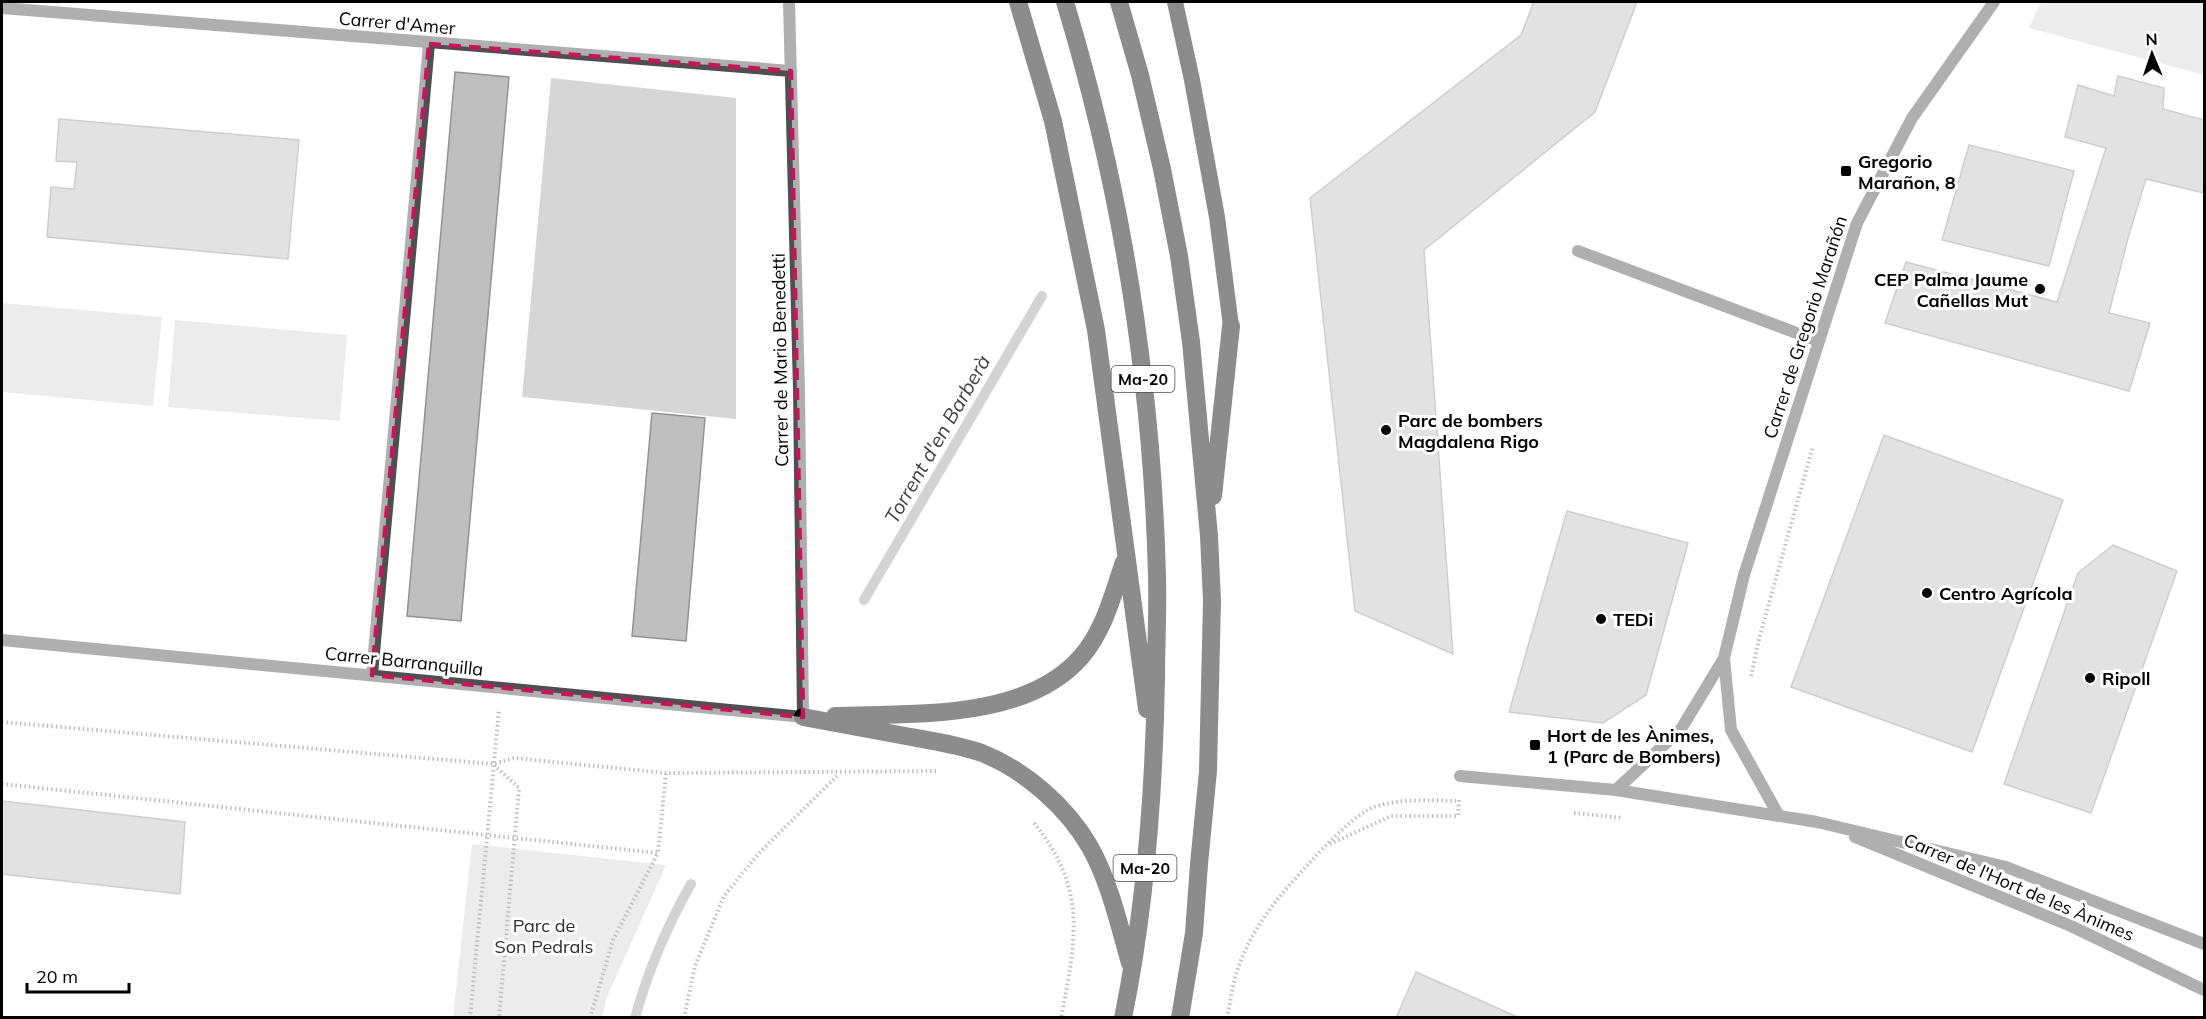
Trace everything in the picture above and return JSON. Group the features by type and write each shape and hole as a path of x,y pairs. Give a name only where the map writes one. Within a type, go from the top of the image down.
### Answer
{"highway":[{"path":"1018,2 1053,121 1094,320 1105,384 1125,560 1154,764"},
{"name":"Ma-20","path":"1065,2 1096,118 1116,207 1132,298 1144,390 1152,483 1157,577 1154,764 1143,887 1132,971 1123,1017"},
{"name":"Ma-20","path":"1119,2 1140,75 1179,256 1191,342 1209,536 1212,601 1209,771 1198,864 1194,933 1180,1017"},
{"path":"1175,2 1217,217 1231,326 1209,536"},
{"path":"803,717 943,711 1009,700 1037,690 1061,676 1082,656 1106,614 1125,560"},
{"path":"803,717 946,744 981,753 1008,765 1030,780 1070,819 1090,848 1106,882 1132,971"}],"street":[{"name":"Carrer de Mario Benedetti","path":"789,2 799,390 803,717"},
{"name":"Carrer de Gregorio Marañón","path":"1616,790 1681,729 1724,658 1744,574 1857,224 1906,128 1994,2"},
{"name":"Carrer d'Amer","path":"2,8 429,44 790,71"},
{"path":"372,675 429,44"},
{"path":"1578,251 1818,341"},
{"name":"Carrer Barranquilla","path":"2,640 803,717"},
{"name":"Carrer de Gregorio Marañón","path":"1724,658 1731,730 1779,816"},
{"name":"Carrer de l'Hort de les Ànimes","path":"1460,776 1616,790 1817,822 2006,867 2205,944"},
{"name":"Carrer de l'Hort de les Ànimes","path":"1817,822 2071,926 2205,990"}],"path":[{"path":"470,1017 501,688"},
{"path":"2,722 493,764 514,758 666,774 947,771"},
{"path":"493,764 519,788 499,1017"},
{"path":"684,1017 695,966 724,896 759,854 840,773"},
{"path":"590,1017 613,940 658,853 666,774"},
{"path":"1227,1017 1234,980 1258,926 1271,906 1326,845 1391,816 1458,816 1460,776"},
{"path":"2,784 658,853"},
{"path":"1030,817 1055,853 1066,874 1072,896 1074,914 1072,962 1061,1017"}],"highlighted area":[{"path":"429,44 791,71 803,717 372,675"}],"green space":[{"path":"2041,2 2204,2 2204,75 2029,28"},
{"path":"551,78 736,98 736,419 522,397"},
{"path":"2,303 162,317 153,406 2,392"},
{"path":"175,320 347,335 340,421 168,407"},
{"name":"Parc de Son Pedrals","path":"472,844 666,865 607,997 602,1017 453,1017"}],"building":[{"name":"Parc de bombers Magdalena Rigo","path":"1534,2 1637,2 1595,112 1424,250 1453,654 1355,611 1310,198 1521,35"},
{"path":"455,72 509,77 461,621 407,616"},
{"path":"2118,76 2164,88 2163,109 2204,120 2204,193 2146,179 2128,238 2109,313 2150,323 2129,391 1885,323 1906,262 2057,302 2106,148 2065,137 2078,85 2114,96"},
{"path":"59,119 299,140 288,259 47,237 51,187 74,189 77,162 56,161"},
{"path":"1969,145 2074,171 2049,266 1942,240"},
{"path":"652,413 705,418 686,641 632,636"},
{"name":"Centro Agrícola","path":"1884,435 2063,500 1972,752 1791,687"},
{"name":"TEDi","path":"1567,511 1688,543 1646,695 1603,723 1509,712"},
{"name":"Ripoll","path":"2113,545 2177,571 2091,813 2004,784 2078,573"},
{"path":"2,801 185,822 180,894 2,874"},
{"path":"1416,972 1520,1018 1396,1018"}],"waterway":[{"name":"Torrent d'en Barberà","path":"864,600 1042,296"},
{"name":"Torrent d'en Barberà","path":"635,1018 659,949 691,884"}],"place":[{"name":"Gregorio Marañon, 8","path":"1846,171"},
{"name":"CEP Palma Jaume Cañellas Mut","path":"2040,289"},
{"name":"Parc de bombers Magdalena Rigo","path":"1386,430"},
{"name":"Centro Agrícola","path":"1927,593"},
{"name":"TEDi","path":"1601,619"},
{"name":"Ripoll","path":"2090,678"},
{"name":"Hort de les Ànimes, 1 (Parc de Bombers)","path":"1535,745"}]}
